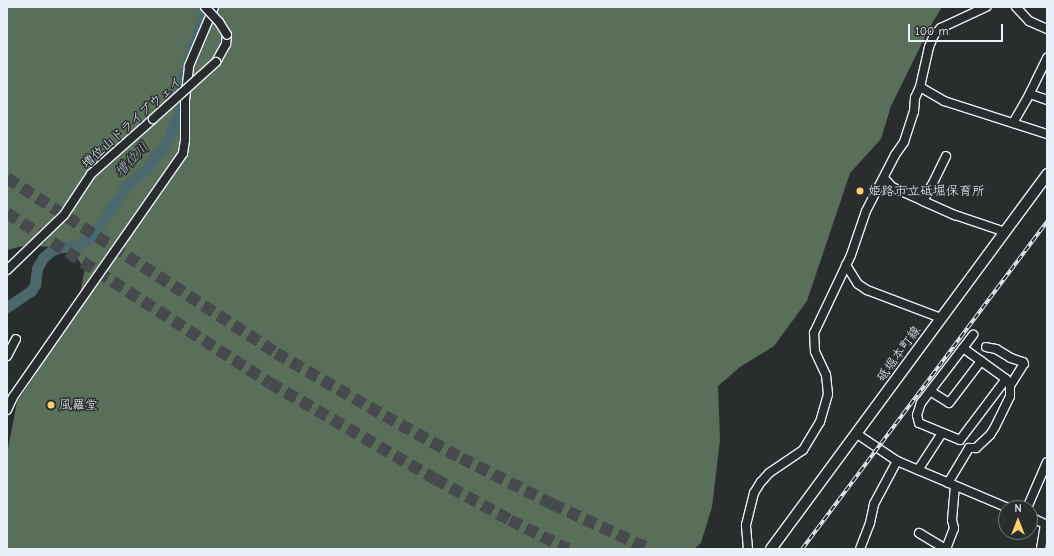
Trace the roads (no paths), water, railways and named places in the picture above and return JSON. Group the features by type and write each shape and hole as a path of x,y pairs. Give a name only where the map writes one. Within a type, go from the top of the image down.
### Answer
{"main road":[{"name":"砥堀本町線","path":"772,549 1047,174"}],"street":[{"name":"増位山ドライブウェイ","path":"7,270 64,215 91,174 216,62 226,44 227,35 222,25 205,7"},
{"path":"7,410 14,397 183,153 185,140 185,100 189,66 214,7"},
{"path":"748,549 746,525 754,493 769,473 803,450 820,422 828,394 826,375 816,351 814,333 846,265 866,211 895,155 904,142 920,87 928,47 934,34 941,28 986,7"},
{"path":"1016,7 1028,21 1047,29"},
{"path":"1013,123 1030,94 1047,58"},
{"path":"920,87 944,101 1047,134"},
{"path":"1030,94 1047,100"},
{"path":"923,201 946,156"},
{"path":"884,178 892,187 923,201 955,215 1005,232"},
{"path":"846,265 858,284 867,290 941,318"},
{"path":"964,348 1006,379 960,440 919,423 917,415 920,403 973,335"},
{"path":"7,356 16,339"},
{"path":"919,533 946,549 954,528 952,520 951,484 969,448 976,448 990,435 995,427 1010,396 1010,386 1024,364 1023,362 1011,358 996,349 986,347"},
{"path":"930,391 949,403 981,361"},
{"path":"918,470 942,433"},
{"path":"856,434 897,461 998,504"},
{"path":"860,549 870,523 874,504 897,461"},
{"path":"1030,500 1047,462"},
{"path":"1041,549 1046,524"}],"waterway":[{"name":"増位川","path":"7,307 31,291 35,285 37,268 43,258 52,250 62,247 76,246 91,238 128,184 147,169 155,156 165,147 179,113 179,90 206,7"}],"tunnel":[{"path":"7,178 276,353 369,407 461,458 552,504 649,549"},
{"path":"7,213 270,383 435,479 510,520 568,549"}],"railway":[{"path":"802,549 1047,222"}],"place":[{"name":"姫路市立砥堀保育所","path":"860,191"},
{"name":"風羅堂","path":"51,405"}]}
